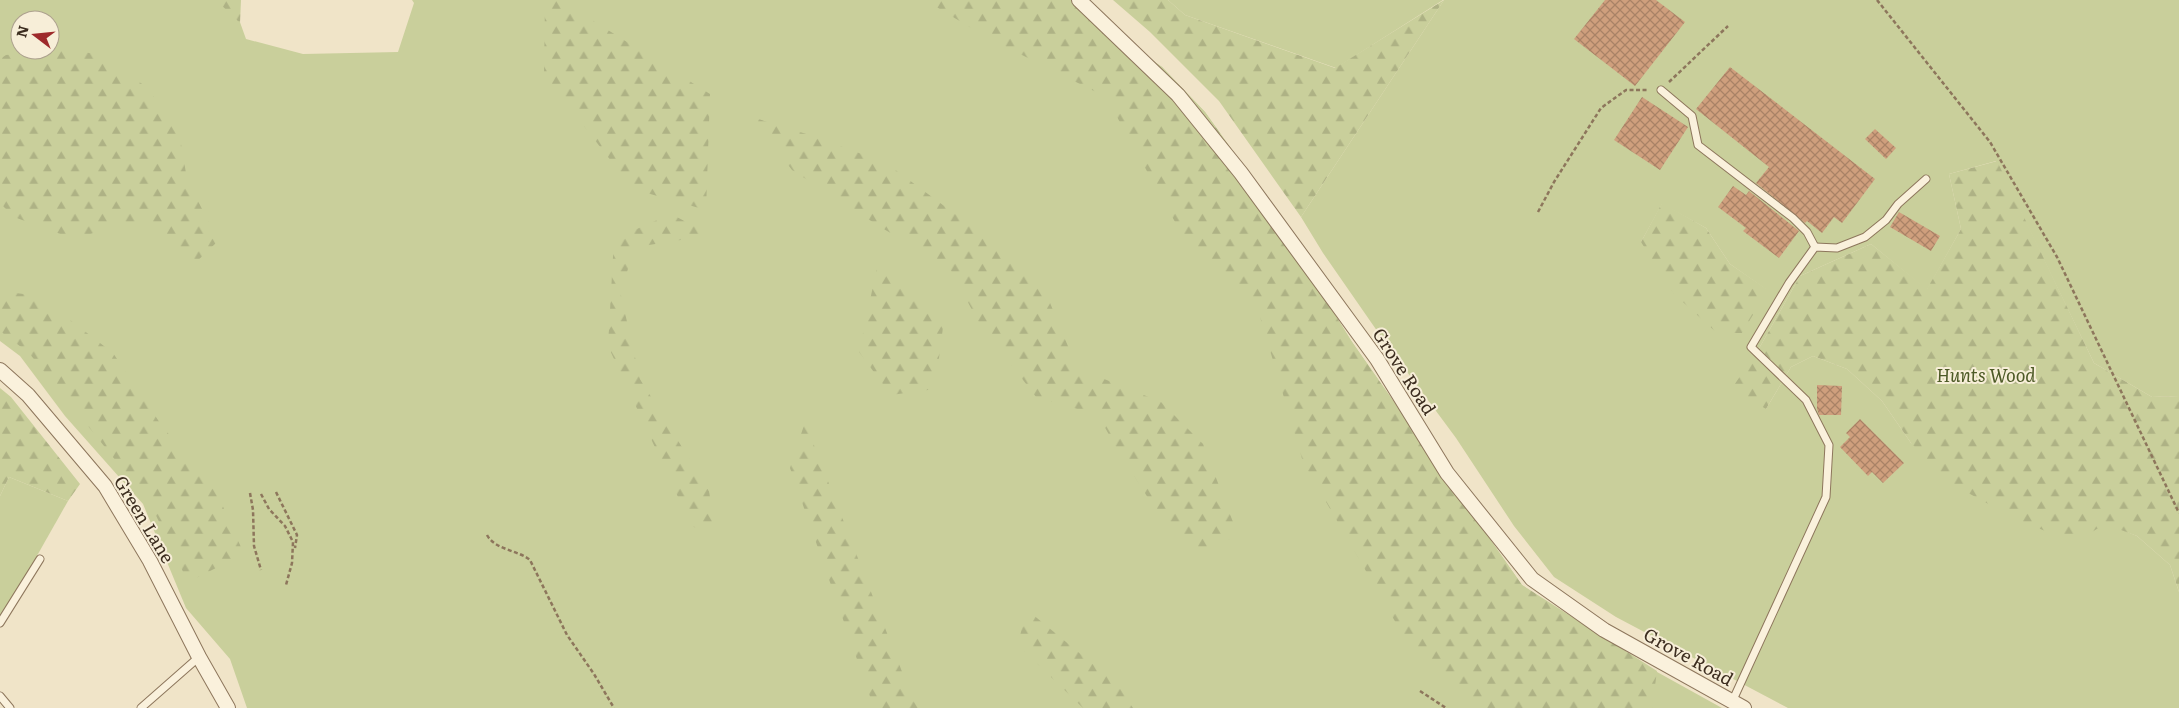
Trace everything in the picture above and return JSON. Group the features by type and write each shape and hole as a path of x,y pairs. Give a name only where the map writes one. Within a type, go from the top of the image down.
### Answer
{"street":[{"name":"Grove Road","path":"1079,0 1178,95 1241,174 1377,359 1447,473 1532,580 1604,630 1738,705"},
{"name":"Green Lane","path":"0,370 28,395 105,486 150,561 199,657 228,708"}],"lane":[{"path":"1661,90 1692,116 1698,145 1793,218 1807,232 1815,247"},
{"path":"1815,247 1837,248 1865,237 1886,220 1898,204 1926,179"},
{"path":"1738,705 1757,652 1826,497 1828,445 1817,422 1806,400 1751,347 1789,282 1815,247"},
{"path":"0,622 40,559"},
{"path":"141,708 199,657"},
{"path":"0,696 10,708"}],"path":[{"path":"1877,0 1990,142 2057,257 2179,513"},
{"path":"1538,212 1554,182 1601,108 1626,90 1661,90 1728,26"},
{"path":"276,492 297,534 286,585"},
{"path":"250,493 253,510 254,546 261,570"},
{"path":"261,494 269,509 285,526 294,542 294,550"},
{"path":"487,535 490,540 522,554 530,560 567,635 594,674 614,708"},
{"path":"1420,691 1446,708"}],"green space":[{"path":"0,0 232,0 246,39 303,54 398,52 414,3 412,0 1077,0 1098,23 1162,67 1205,112 1237,157 1352,342 1522,585 1612,647 1722,708 247,708 230,659 186,608 143,504 65,416 20,356 0,341"},
{"path":"216,0 241,0 240,23"},
{"path":"545,0 560,0 710,94 706,210 633,189 544,75"},
{"path":"925,0 1077,0 1098,23 1162,67 1205,112 1237,157 1352,342 1522,585 1657,671 1652,708 1475,708 1400,630 1303,462 1256,303 1185,240 1106,97 986,37"},
{"path":"1113,0 1168,0 1185,15 1335,68 1444,0 1301,217 1219,101 1150,32"},
{"path":"1168,0 1443,0 1336,68 1185,15"},
{"path":"1444,0 2179,0 2179,396 2152,397 2094,363 1996,161 1949,174 1961,229 1927,290 1871,244 1800,276 1757,352 1766,409 1791,367 1813,356 1847,369 1882,401 1911,443 2137,536 2170,565 2179,592 2179,708 1788,708 1616,617 1554,577 1514,526 1456,438 1382,338 1323,253 1301,217","holes":["1662,204 1706,228 1730,264 1767,290 1641,242"]},
{"path":"60,48 101,55 145,86 178,126 187,179 218,241 191,267 154,226 123,224 74,239 14,217 0,203 0,59 10,55 10,60 60,60"},
{"path":"752,117 816,137 886,163 974,228 1048,298 1077,368 1161,402 1203,444 1238,535 1203,552 1169,531 1117,449 1098,415 1036,397 978,321 949,267 882,228 792,170"},
{"name":"Hunts Wood","path":"1997,161 2094,363 2152,397 2179,396 2179,592 2170,565 2137,536 2105,524 2074,543 2016,519 1948,482 1911,443 1882,401 1847,369 1813,356 1791,367 1766,409 1732,388 1757,352 1800,276 1871,244 1927,289 1961,229 1949,174"},
{"path":"1662,203 1706,228 1730,264 1768,290 1742,333 1717,333 1674,294 1641,242"},
{"path":"671,214 717,238 687,239 636,247 620,291 640,379 709,491 717,542 691,525 608,346 614,239"},
{"path":"879,258 943,327 935,389 891,395 859,352"},
{"path":"0,291 39,296 113,353 162,426 217,493 244,554 188,582 150,503 29,353 0,331"},
{"path":"0,388 11,397 80,484 68,501 9,477 0,496"},
{"path":"805,422 913,700 918,708 869,708 873,705 790,468"},
{"path":"9,477 68,501 0,621 0,496"},
{"path":"1026,609 1117,684 1133,708 1083,708 1018,645"}],"building":[{"path":"1605,0 1656,0 1685,22 1635,86 1574,39"},
{"path":"1730,67 1875,179 1842,223 1834,217 1822,233 1807,221 1805,223 1756,183 1769,167 1696,109"},
{"path":"1642,97 1688,127 1660,170 1614,140"},
{"path":"1875,129 1896,148 1886,159 1865,139"},
{"path":"1733,186 1746,195 1749,191 1799,231 1779,258 1743,231 1746,228 1718,207"},
{"path":"1899,212 1940,236 1931,251 1890,227"},
{"path":"1817,385 1842,386 1841,415 1819,415 1817,409"},
{"path":"1860,419 1904,463 1883,483 1872,472 1868,476 1840,447 1850,437 1846,433"}]}
